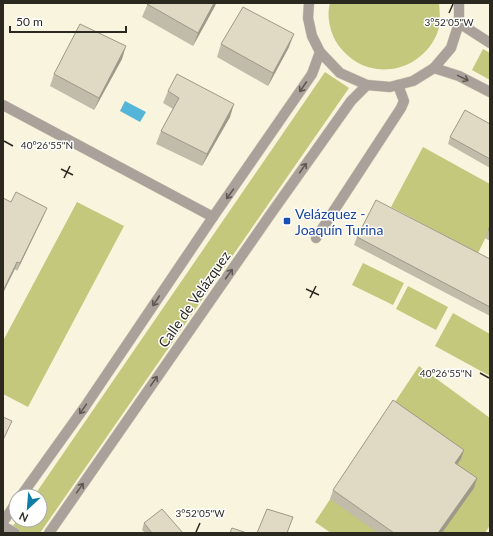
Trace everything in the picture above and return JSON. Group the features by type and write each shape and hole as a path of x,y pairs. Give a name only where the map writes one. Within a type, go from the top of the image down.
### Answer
{"street":[{"path":"309,3 308,18 312,36 320,52 340,73 366,85 390,87 414,81 434,68 451,48 459,23 459,3"},
{"path":"459,23 490,43"},
{"path":"27,488 312,74 320,52"},
{"path":"434,68 459,76 490,92"},
{"name":"Calle de Velázquez","path":"49,533 270,215 351,101 366,85"},
{"path":"316,238 401,108 404,101 398,85"},
{"path":"3,105 213,217"},
{"path":"3,526 15,533"}],"green space":[{"path":"330,3 439,3 439,28 429,47 421,56 410,63 399,67 375,69 352,59 338,44 332,33 329,22"},
{"path":"483,49 490,53 490,80 472,70"},
{"path":"325,72 349,88 48,521 48,488 39,488"},
{"path":"423,147 490,184 490,229 478,253 391,207"},
{"path":"77,202 124,226 28,407 3,394 3,341"},
{"path":"363,263 404,283 393,305 352,285"},
{"path":"408,286 448,307 436,330 396,309"},
{"path":"453,313 490,334 490,376 435,346"},
{"path":"419,366 490,418 490,525 485,533 331,533 315,522"},
{"path":"11,528 43,528 40,533 8,533"}],"water":[{"path":"125,101 146,112 140,122 120,111"}],"building":[{"path":"214,3 198,33 147,4"},
{"path":"243,7 294,34 273,73 221,44"},
{"path":"80,24 126,46 99,98 54,74"},
{"path":"177,74 234,104 207,154 161,131 179,98 168,91"},
{"path":"465,110 490,124 490,159 450,137"},
{"path":"16,192 47,208 20,263 17,262 3,291 3,198 11,202"},
{"path":"376,200 490,259 490,307 357,237"},
{"path":"393,400 464,450 455,463 477,478 438,533 394,533 333,490"},
{"path":"3,417 12,421 3,440"},
{"path":"162,509 183,533 152,533 144,523"},
{"path":"267,509 293,517 287,533 257,533"},
{"path":"232,528 247,533 230,533"}],"place":[{"name":"Velázquez - Joaquín Turina","path":"287,221"}]}
